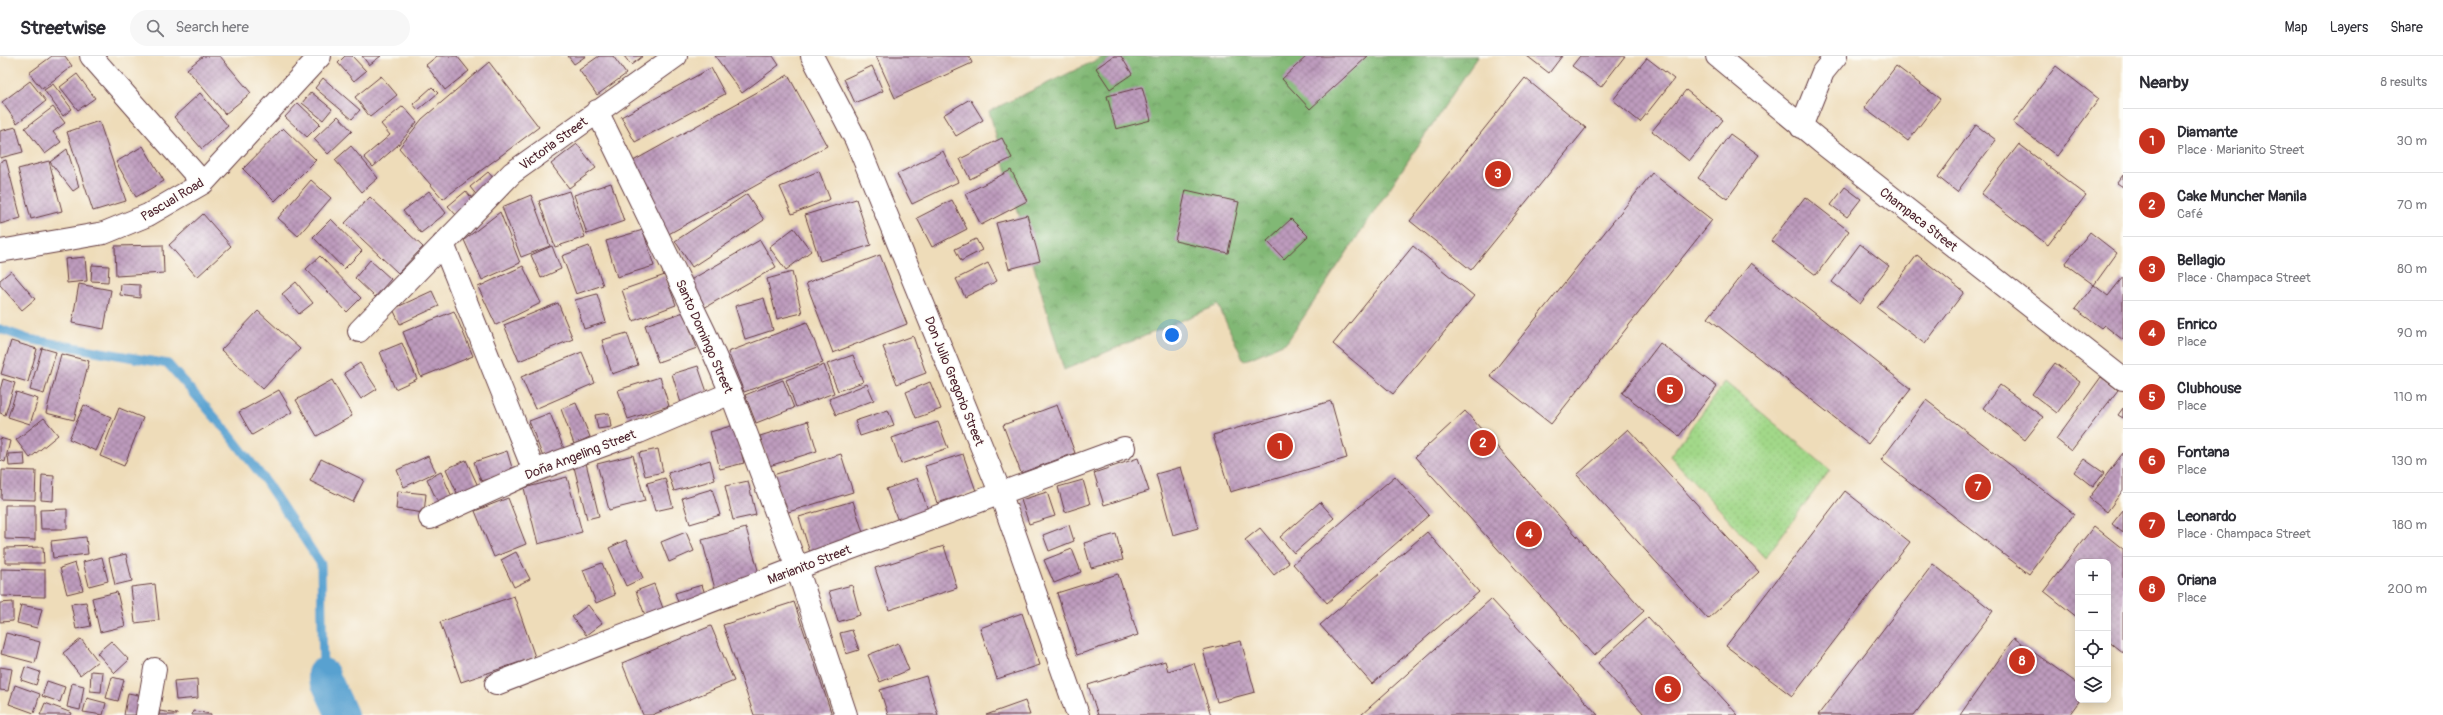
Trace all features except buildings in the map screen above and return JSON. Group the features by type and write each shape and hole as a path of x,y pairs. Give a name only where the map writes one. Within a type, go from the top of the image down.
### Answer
{"street":[{"path":"91,56 203,183"},
{"name":"Pascual Road","path":"0,252 104,233 148,215 203,183 320,56"},
{"name":"Victoria Street","path":"359,330 512,173 676,56"},
{"name":"Don Julio Gregorio Street","path":"812,56 856,140 1000,492 1078,715"},
{"name":"Champaca Street","path":"1717,56 1801,127 2123,379"},
{"path":"1801,127 1823,72 1836,56"},
{"name":"Santo Domingo Street","path":"597,111 705,333 730,393 797,568 846,715"},
{"path":"443,244 534,471"},
{"name":"Doña Angeling Street","path":"430,518 534,471 639,432 730,393"},
{"name":"Marianito Street","path":"496,684 797,568 1000,492 1124,448"},
{"path":"147,715 155,669"}],"green space":[{"path":"1105,56 1478,56 1287,342 1244,361 1218,305 1064,370 989,111"},
{"path":"1725,382 1830,470 1765,558 1670,456"}],"waterway":[{"path":"0,329 28,339 168,364 226,430 264,479 321,564 323,674"},
{"path":"323,674 342,715"}],"place":[{"name":"Bellagio","path":"1498,174"},
{"name":"Clubhouse","path":"1670,390"},
{"name":"Cake Muncher Manila","path":"1483,443"},
{"name":"Diamante","path":"1280,446"},
{"name":"Leonardo","path":"1978,487"},
{"name":"Enrico","path":"1529,534"},
{"name":"Oriana","path":"2022,661"},
{"name":"Fontana","path":"1668,689"}]}
